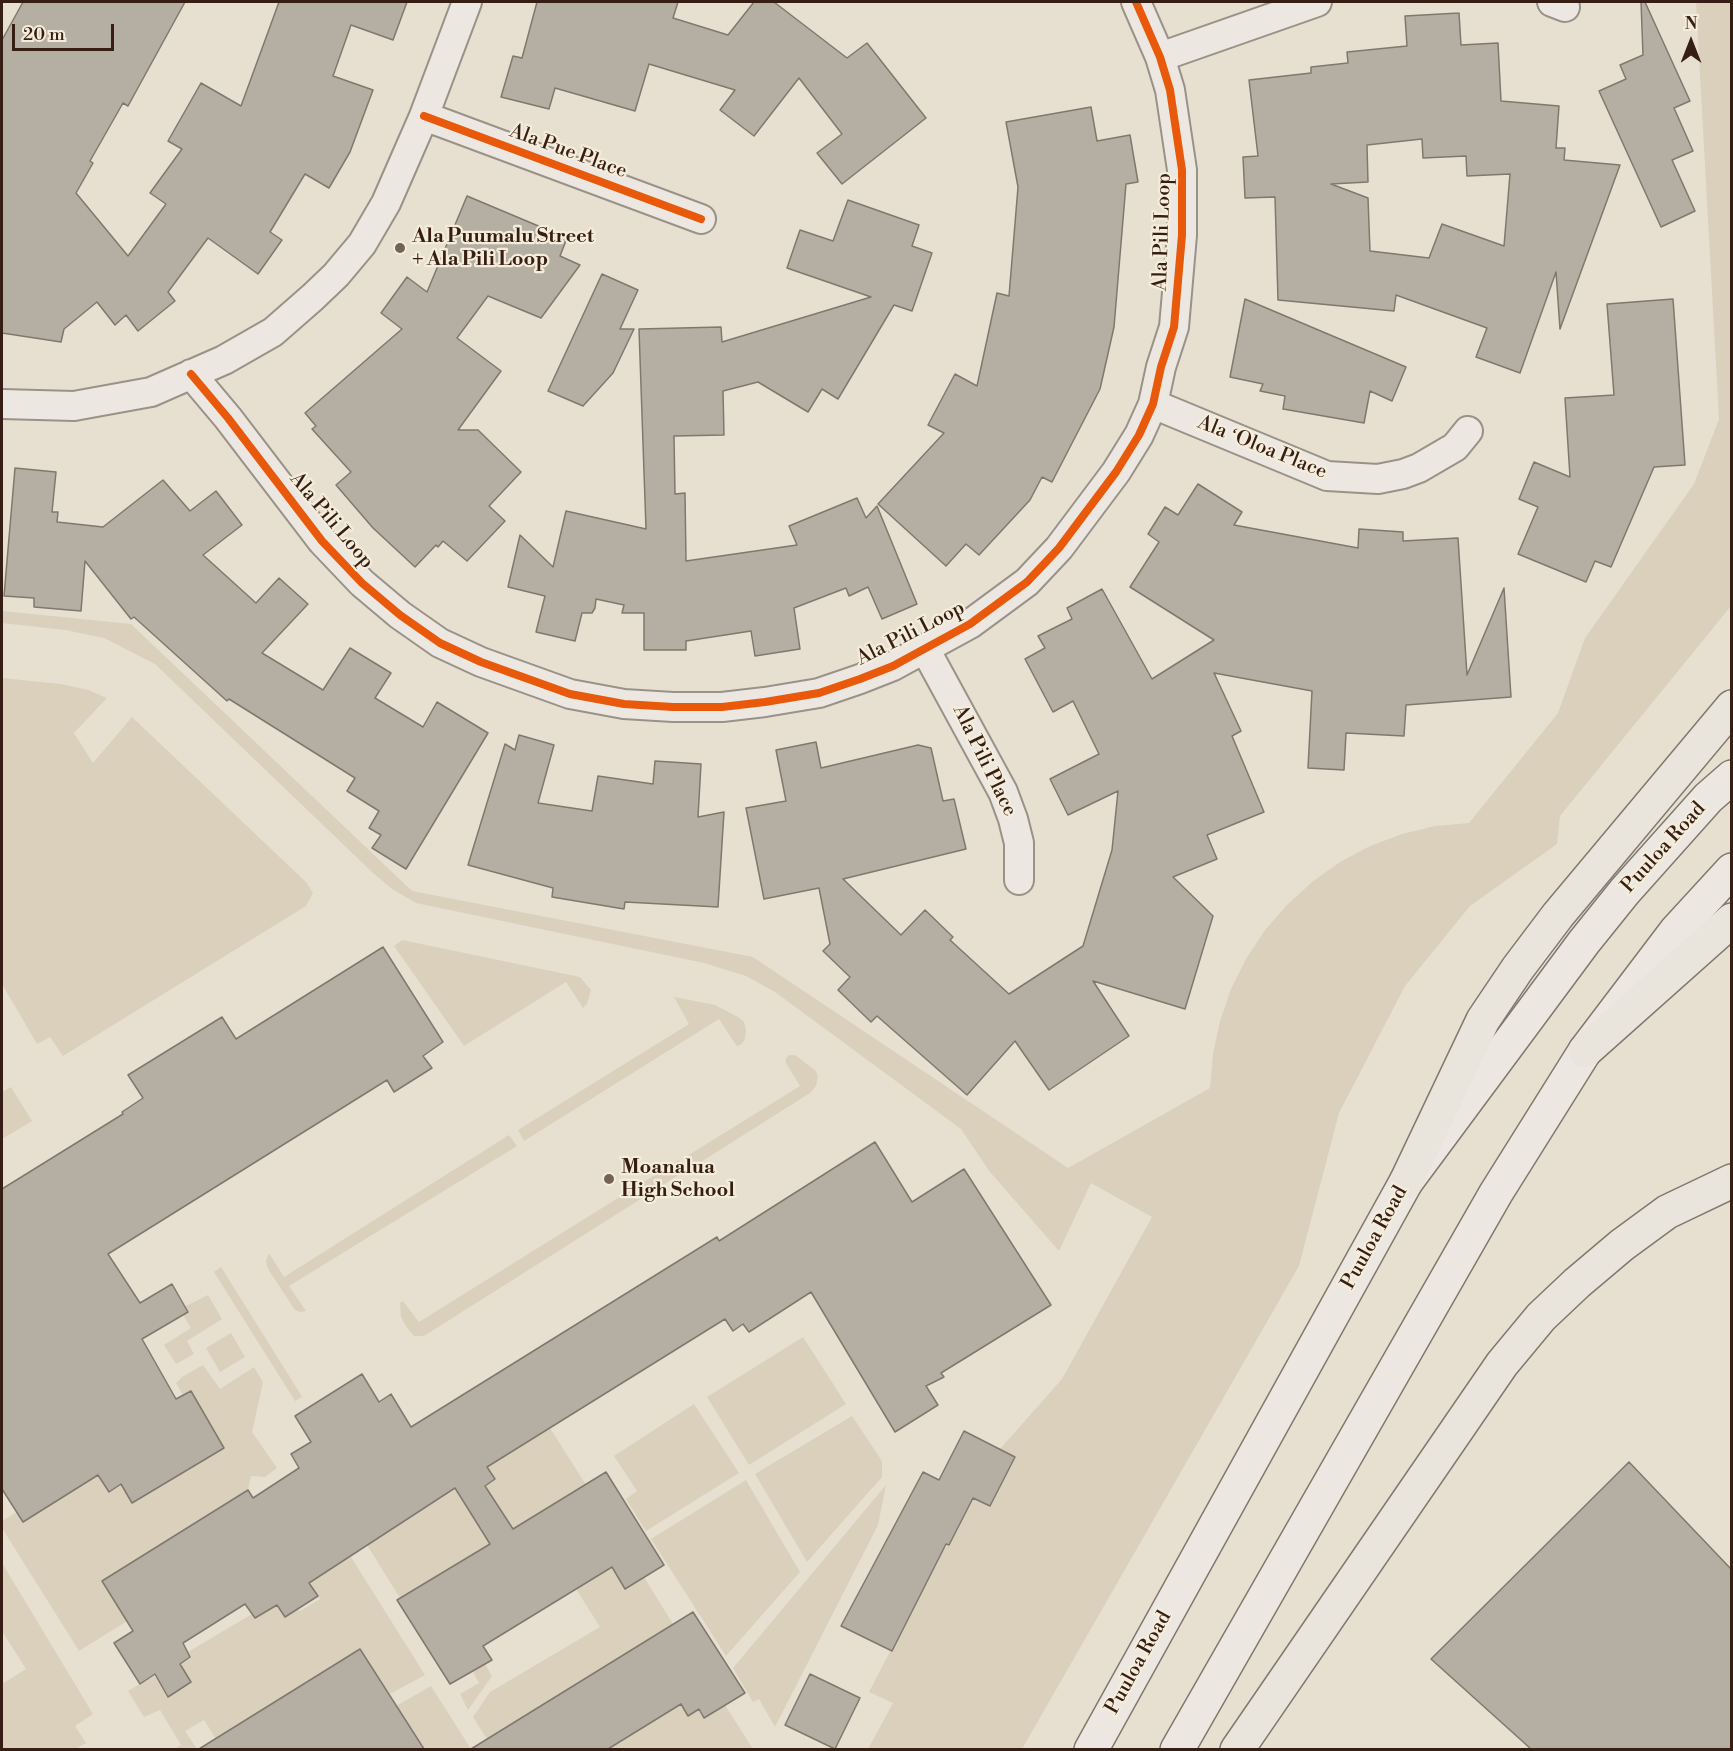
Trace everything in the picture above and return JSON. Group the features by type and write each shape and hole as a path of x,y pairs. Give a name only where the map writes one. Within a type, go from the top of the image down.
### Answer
{"highway":[{"path":"1406,1182 1483,1020 1518,968 1558,915 1731,707"},
{"path":"1586,1051 1731,920"},
{"path":"1237,1749 1502,1364 1541,1317 1622,1245 1667,1212 1731,1181"}],"main road":[{"name":"Puuloa Road","path":"1091,1749 1406,1182 1584,942 1625,891 1708,798 1731,777"},
{"path":"1177,1749 1497,1193 1586,1051 1676,931 1731,870"}],"street":[{"path":"2,404 74,406 151,392 224,360 273,332 313,297 362,244 386,203 424,116 467,2"},
{"name":"Ala Pili Loop","path":"191,374 228,418 322,541 362,583 400,615 440,643 481,662 570,694 624,704 673,707 722,707 819,693 893,666 970,624 1027,582 1059,548 1116,472 1139,435 1153,404 1161,367 1174,327 1182,235 1182,170 1170,90 1160,57 1136,2"},
{"path":"1160,57 1317,2"},
{"name":"Ala Pue Place","path":"424,116 701,219"},
{"name":"Ala ʻOloa Place","path":"1153,404 1327,476 1378,479 1403,474 1419,468 1455,447 1468,432"},
{"name":"Ala Pili Place","path":"925,649 1003,792 1019,843 1019,880"}],"shaded area":[{"path":"1696,2 1731,2 1731,606 1560,816 1557,844 1470,906 1405,986 1339,1113 1299,1266 1022,1749 868,1749 893,1703 869,1692 943,1549 949,1545 973,1498 991,1505 1015,1457 1000,1449 1062,1379 1152,1217 1091,1183 1059,1251 990,1172 961,1129 775,992 746,976 704,963 416,903 392,889 373,873 155,664 104,638 65,630 2,623 2,611 131,624 412,891 753,957 1068,1168 1210,1088 1213,1054 1220,1021 1231,989 1246,959 1265,930 1312,882 1340,862 1370,846 1402,834 1435,826 1469,823 1558,713 1585,638 1694,484 1719,419"},
{"path":"2,678 61,684 88,690 107,698 74,733 93,763 132,717 306,882 313,893 306,906 63,1056 50,1037 37,1044 2,984"},
{"path":"402,940 580,977 591,990 587,1004 583,1008 566,982 464,1046 394,946"},
{"path":"674,997 715,1005 738,1017 744,1022 746,1030 742,1044 737,1046 719,1019 524,1141 518,1130 689,1024"},
{"path":"789,1055 795,1055 816,1071 818,1077 816,1086 810,1093 693,1167 687,1156 800,1086 786,1063"},
{"path":"11,1087 32,1121 2,1139 2,1092"},
{"path":"509,1135 517,1146 289,1286 306,1311 295,1310 268,1269 266,1261 269,1253 284,1277"},
{"path":"679,1160 685,1171 424,1336 414,1336 407,1328 401,1317 400,1303 403,1301 419,1322"},
{"path":"221,1267 302,1397 295,1401 214,1272"},
{"path":"208,1295 222,1319 187,1341 194,1354 176,1364 164,1345 191,1328 183,1315 187,1312 184,1307"},
{"path":"231,1333 245,1357 220,1372 206,1348"},
{"path":"803,1337 846,1404 749,1465 707,1397"},
{"path":"203,1365 220,1389 254,1367 263,1382 252,1432 277,1468 265,1477 251,1476 248,1490 103,1581 127,1621 79,1651 2,1528 2,1521 17,1512 23,1522 82,1485 92,1465 109,1492 121,1484 132,1503 224,1448 191,1392 183,1395 176,1383"},
{"path":"694,1404 739,1473 646,1531 626,1499 637,1491 614,1456"},
{"path":"852,1416 882,1461 882,1477 807,1562 755,1474"},
{"path":"550,1428 586,1485 400,1598 367,1545 456,1489 485,1486 495,1479 487,1467"},
{"path":"746,1480 800,1572 726,1656 651,1539"},
{"path":"886,1485 878,1525 775,1727 759,1699 753,1702 733,1668"},
{"path":"351,1557 425,1675 390,1694 360,1649 216,1739 204,1720 185,1731 197,1749 174,1749 181,1745 160,1710 144,1717 128,1691 155,1675 169,1696 191,1683 180,1664 190,1658 188,1652 252,1614 256,1618 277,1605 300,1611 320,1599 308,1581"},
{"path":"2,1563 93,1714 75,1726 86,1743 75,1749 2,1749 2,1684 26,1669 2,1631"},
{"path":"612,1567 625,1588 644,1577 673,1624 487,1739 473,1717 490,1692 600,1627 576,1589"},
{"path":"485,1664 492,1676 468,1710 460,1694 479,1683 473,1672"},
{"path":"431,1686 471,1749 424,1749 396,1706"},
{"path":"681,1704 688,1716 699,1709 704,1718 725,1705 753,1749 608,1750"}],"building":[{"path":"23,2 185,2 128,106 123,103 90,161 93,163 76,193 128,256 166,204 150,193 182,149 168,141 201,83 241,106 279,2 407,2 393,40 351,25 333,76 373,90 350,152 329,188 305,174 270,232 282,240 258,274 208,238 168,292 175,301 138,331 126,315 115,325 97,302 64,329 61,342 2,333 2,40"},
{"path":"537,2 678,2 673,18 728,35 754,2 774,2 847,58 867,43 926,118 842,184 817,153 842,134 799,78 754,136 720,110 735,90 649,64 635,111 555,88 549,109 501,97 513,56 522,58"},
{"path":"1641,2 1645,2 1690,101 1674,108 1693,151 1672,160 1695,211 1661,227 1599,91 1626,79 1620,65 1643,55"},
{"path":"1459,13 1461,45 1498,43 1501,101 1559,106 1556,148 1565,148 1564,160 1620,165 1560,329 1556,272 1520,373 1476,357 1487,328 1396,295 1394,311 1278,300 1275,197 1245,198 1243,157 1258,156 1249,80 1311,73 1311,67 1348,63 1347,52 1407,46 1405,16","holes":["1422,139 1423,158 1466,156 1467,176 1510,174 1504,246 1442,224 1429,258 1370,251 1368,198 1331,184 1368,182 1367,145"]},
{"path":"1091,107 1097,141 1130,135 1138,182 1126,184 1114,327 1100,389 1052,482 1042,477 1030,500 979,555 966,544 946,566 878,504 944,433 928,425 955,374 977,386 997,293 1009,296 1018,187 1006,122"},
{"path":"467,196 567,238 560,256 580,265 541,318 488,296 457,338 501,371 458,430 478,430 521,472 489,506 505,521 467,561 443,541 438,547 436,545 415,567 373,528 336,485 351,472 312,429 316,426 305,413 402,329 381,313 407,277 427,292"},
{"path":"848,200 919,225 912,246 932,253 912,311 894,305 838,399 822,389 808,412 758,382 723,391 724,435 674,436 675,494 685,493 686,561 797,545 789,526 857,498 866,518 877,506 917,604 882,619 868,587 849,596 846,588 794,608 800,649 755,656 751,631 686,641 686,650 644,650 644,613 622,613 624,605 596,599 592,613 582,613 575,641 536,632 545,596 508,587 520,535 553,567 566,511 646,529 639,329 721,327 722,342 871,297 787,268 800,230 833,241"},
{"path":"602,274 638,290 620,329 634,329 613,373 583,406 548,391"},
{"path":"1245,299 1406,367 1392,401 1370,391 1364,423 1283,409 1285,396 1260,391 1263,384 1230,377"},
{"path":"1673,299 1685,465 1654,467 1611,567 1595,561 1586,582 1518,554 1538,507 1519,499 1534,462 1570,477 1565,398 1614,395 1607,304"},
{"path":"15,468 56,472 52,512 58,512 57,522 103,527 163,480 190,511 216,491 242,525 203,555 256,603 279,578 308,604 262,653 323,690 350,648 391,673 375,698 423,727 437,702 488,733 406,869 372,848 381,835 369,828 379,811 347,791 355,778 229,699 227,701 134,617 131,619 85,561 81,611 34,607 34,598 4,596"},
{"path":"1198,484 1242,512 1234,525 1358,548 1359,529 1403,532 1403,541 1458,538 1467,675 1504,588 1511,697 1406,705 1404,736 1346,733 1344,770 1308,768 1312,691 1214,673 1241,731 1232,736 1264,812 1207,835 1217,859 1173,877 1213,916 1185,1009 1093,981 1129,1036 1049,1090 1015,1041 967,1095 877,1016 871,1022 838,990 850,977 823,951 830,944 819,888 764,899 746,808 786,801 776,750 816,742 821,768 918,745 931,748 943,801 954,799 966,849 843,879 901,935 925,910 953,937 950,940 1009,994 1083,946 1112,850 1118,791 1068,815 1050,779 1099,754 1073,701 1053,712 1025,659 1045,648 1038,636 1072,619 1067,608 1102,589 1152,679 1214,640 1130,587 1159,542 1148,534 1165,507 1178,515"},
{"path":"519,735 554,745 538,803 592,811 598,776 653,784 655,761 701,764 698,817 724,812 718,907 625,902 624,909 552,897 553,888 468,865 505,744 515,750"},
{"path":"383,947 443,1042 423,1056 432,1068 394,1092 387,1080 108,1254 140,1303 172,1284 188,1312 142,1339 176,1399 191,1391 224,1448 132,1503 121,1484 109,1492 98,1475 23,1522 2,1489 2,1189 123,1114 122,1112 143,1098 128,1075 222,1017 236,1039"},
{"path":"875,1142 912,1202 964,1169 1051,1305 941,1373 944,1377 926,1386 938,1405 895,1432 811,1292 749,1332 743,1324 733,1331 725,1319 487,1467 495,1479 485,1486 513,1529 606,1472 664,1565 625,1589 612,1567 483,1646 492,1660 450,1684 397,1600 490,1544 455,1488 309,1583 318,1596 285,1617 277,1605 255,1618 245,1604 183,1643 190,1657 180,1664 191,1682 168,1697 155,1674 140,1684 114,1643 133,1631 102,1581 248,1490 253,1498 299,1468 291,1454 311,1442 295,1416 362,1374 379,1402 391,1394 411,1427 717,1237 719,1241"},
{"path":"964,1431 1015,1457 990,1506 973,1498 949,1545 946,1544 892,1651 841,1626 923,1472 939,1480"},
{"path":"1629,1462 1731,1569 1731,1749 1531,1749 1431,1659"},
{"path":"693,1612 745,1693 704,1718 699,1709 688,1716 681,1704 608,1749 471,1749"},
{"path":"360,1649 424,1749 199,1749"},
{"path":"810,1674 860,1698 835,1749 785,1725"}],"cycle path":[{"path":"191,374 228,418 322,541 362,583 400,615 440,643 481,662 570,694 624,704 673,707 722,707 765,702 819,693 860,679 893,666 970,624 1027,582 1059,548 1116,472 1139,435 1153,404 1161,367 1174,327 1182,235 1182,170 1170,90 1160,57 1136,2"},
{"path":"424,116 701,219"}],"place":[{"name":"Ala Puumalu Street + Ala Pili Loop","path":"400,248"},
{"name":"Moanalua High School","path":"609,1179"}]}
